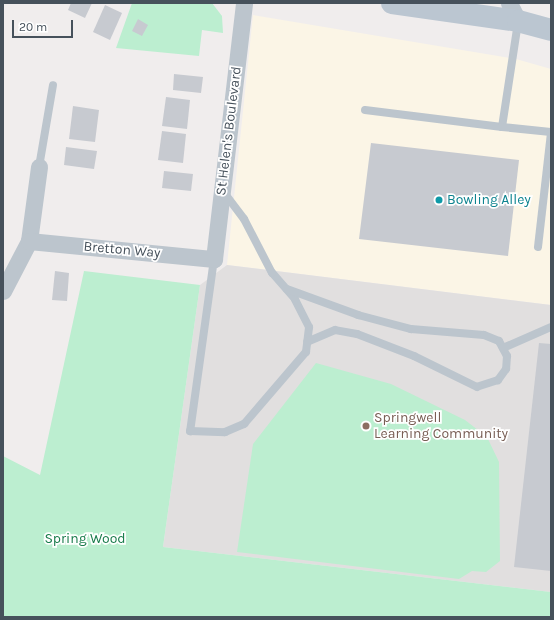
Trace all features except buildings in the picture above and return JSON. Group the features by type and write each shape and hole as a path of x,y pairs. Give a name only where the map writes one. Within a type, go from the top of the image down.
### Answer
{"main road":[{"path":"392,3 514,12 551,30"}],"street":[{"name":"St Helen's Boulevard","path":"214,259 244,3"},
{"path":"3,291 29,241 39,167"},
{"name":"Bretton Way","path":"29,241 214,259"}],"lane":[{"path":"502,127 514,12"},
{"path":"39,167 53,85"},
{"path":"365,110 551,132 538,246"},
{"path":"214,259 190,431 225,432 244,424 306,352 309,327 295,299 272,273 244,219 222,190"},
{"path":"286,289 358,315 411,329 484,335 499,341 507,356 506,369 498,380 477,387 414,356 357,334 335,330 307,342"},
{"path":"502,348 551,327"}],"shaded area":[{"path":"253,15 516,59 551,69 551,305 227,265"},
{"name":"Springwell Learning Community","path":"227,265 551,305 551,592 163,547 200,285"}],"green space":[{"path":"132,3 212,3 222,16 223,33 202,30 199,56 116,48"},
{"name":"Spring Wood","path":"84,271 200,285 163,547 551,592 551,617 3,617 3,456 40,475"},
{"path":"316,363 391,384 465,420 487,437 499,462 500,561 486,572 472,571 459,579 237,552 253,444"}],"place":[{"name":"Bowling Alley","path":"439,200"},
{"name":"Springwell Learning Community","path":"366,426"}]}
